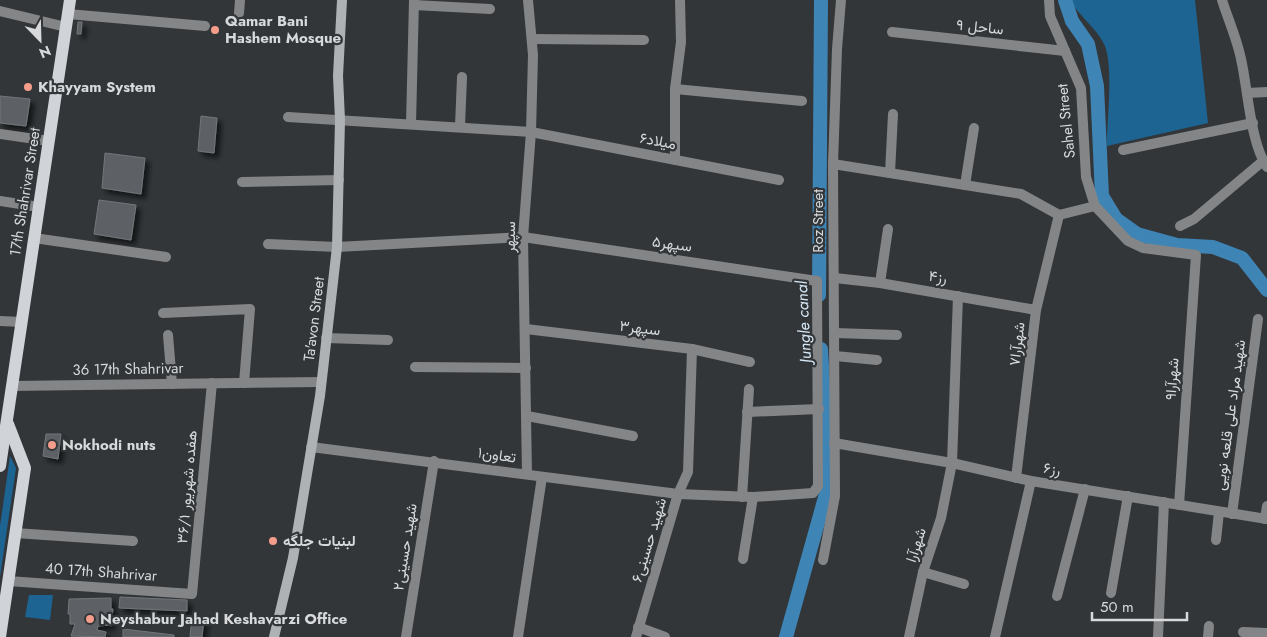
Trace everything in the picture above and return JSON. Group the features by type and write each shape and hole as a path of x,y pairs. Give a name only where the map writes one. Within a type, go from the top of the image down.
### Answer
{"main road":[{"name":"17th Shahrivar Street","path":"0,466 70,0"},
{"name":"17th Shahrivar Street","path":"0,637 25,468 11,435 7,419"}],"street":[{"path":"240,0 240,13"},
{"name":"Ta'avon Street","path":"274,637 293,558 312,447 337,247 340,180 338,76 342,0"},
{"name":"سپهر","path":"527,474 523,237 531,132 532,39 528,0"},
{"path":"675,160 676,89 681,42 680,0"},
{"name":"Roz Street","path":"823,560 834,496 835,278 833,164 837,49 841,0"},
{"name":"Sahel Street","path":"1049,0 1050,16 1081,88 1086,177 1095,206"},
{"path":"1180,226 1194,219 1265,164 1253,123 1241,57 1222,0"},
{"path":"411,124 414,3 490,9"},
{"path":"0,11 66,27"},
{"path":"68,14 205,26"},
{"name":"ساحل ۹","path":"892,32 1065,51"},
{"path":"532,39 644,40"},
{"path":"460,126 462,77"},
{"path":"676,89 802,102"},
{"path":"1247,93 1267,92"},
{"path":"890,173 893,114"},
{"name":"میلاد۶","path":"288,117 460,126 531,132 779,180"},
{"path":"1123,150 1253,123"},
{"path":"965,185 974,128"},
{"path":"0,134 49,141"},
{"path":"833,164 1021,194 1060,215 1095,206"},
{"path":"242,182 340,180"},
{"path":"0,201 39,207"},
{"name":"شهرآرا۹","path":"1095,206 1128,241 1143,248 1196,255 1179,505"},
{"name":"شهرآرا۷","path":"1016,478 1036,310 1060,215"},
{"path":"880,283 888,230"},
{"name":"سپهر۵","path":"268,244 337,247 523,237 816,280 819,409"},
{"path":"34,238 166,257"},
{"name":"رز۴","path":"835,278 880,283 1036,310"},
{"name":"شهرآرا","path":"909,637 923,572 941,518 952,463 958,296"},
{"path":"163,313 250,309 244,383"},
{"name":"شهید مراد علی قلعه نویی","path":"1232,514 1258,319"},
{"path":"0,321 22,322"},
{"name":"سپهر۳","path":"526,330 692,349 750,362"},
{"path":"835,333 896,335"},
{"path":"168,335 172,384"},
{"path":"326,338 388,340"},
{"path":"678,494 688,472 692,349"},
{"path":"835,356 877,360"},
{"path":"415,367 526,368"},
{"name":"36 17th Shahrivar","path":"12,386 321,382"},
{"name":"هفده شهریور ۳۶/۱","path":"192,594 212,383"},
{"path":"742,497 746,412 749,389"},
{"path":"746,412 819,409"},
{"name":"شهید حسینی۶","path":"637,632 678,494 753,498 813,493 818,486 819,409"},
{"path":"527,416 633,436"},
{"name":"رز۶","path":"834,443 952,463 1030,481 1266,519"},
{"name":"تعاون۱","path":"312,447 434,461 678,494"},
{"name":"شهید حسینی۲","path":"406,637 434,461"},
{"path":"518,637 542,477"},
{"path":"995,637 1030,481"},
{"path":"1057,596 1085,489"},
{"path":"1111,593 1128,496"},
{"path":"744,559 753,498"},
{"path":"1158,637 1164,502"},
{"path":"1266,519 1267,506"},
{"path":"1216,540 1219,512"},
{"path":"15,533 133,541"},
{"path":"923,572 964,584"},
{"name":"40 17th Shahrivar","path":"8,581 192,594"},
{"path":"637,632 666,637"},
{"path":"1243,632 1267,633"}],"shaded area":[{"path":"1071,0 1195,0 1208,123 1107,146 1109,71 1106,49 1099,35 1073,5"},
{"path":"10,456 16,468 0,577 0,526"},
{"path":"29,595 53,595 50,620 25,617"}],"building":[{"path":"78,22 82,22 81,34 77,34"},
{"path":"0,96 30,99 26,126 0,123"},
{"path":"201,116 217,118 214,153 198,151"},
{"path":"105,153 145,158 141,194 102,188"},
{"path":"99,200 136,205 131,240 94,234"},
{"name":"Nokhodi nuts","path":"46,434 61,434 58,459 43,456"},
{"path":"120,597 187,600 187,611 119,608"},
{"name":"Neyshabur Jahad Keshavarzi Office","path":"111,598 111,609 113,609 111,625 98,626 97,630 106,632 105,637 71,636 75,624 70,624 70,614 68,614 69,599"},
{"path":"192,618 204,619 202,637 190,637"},
{"path":"123,629 174,635 174,637 123,637"}],"waterway":[{"name":"Jungle canal","path":"819,295 821,0"},
{"name":"Jungle canal","path":"1065,0 1072,21 1088,44 1097,86 1102,196 1116,219 1137,234 1177,245 1213,247 1242,258 1267,290"},
{"name":"Jungle canal","path":"786,637 829,483 821,349"}],"place":[{"name":"Qamar Bani Hashem Mosque","path":"215,30"},
{"name":"Khayyam System","path":"28,87"},
{"name":"Nokhodi nuts","path":"52,445"},
{"name":"لبنیات جلگه","path":"273,541"},
{"name":"Neyshabur Jahad Keshavarzi Office","path":"90,619"}]}
